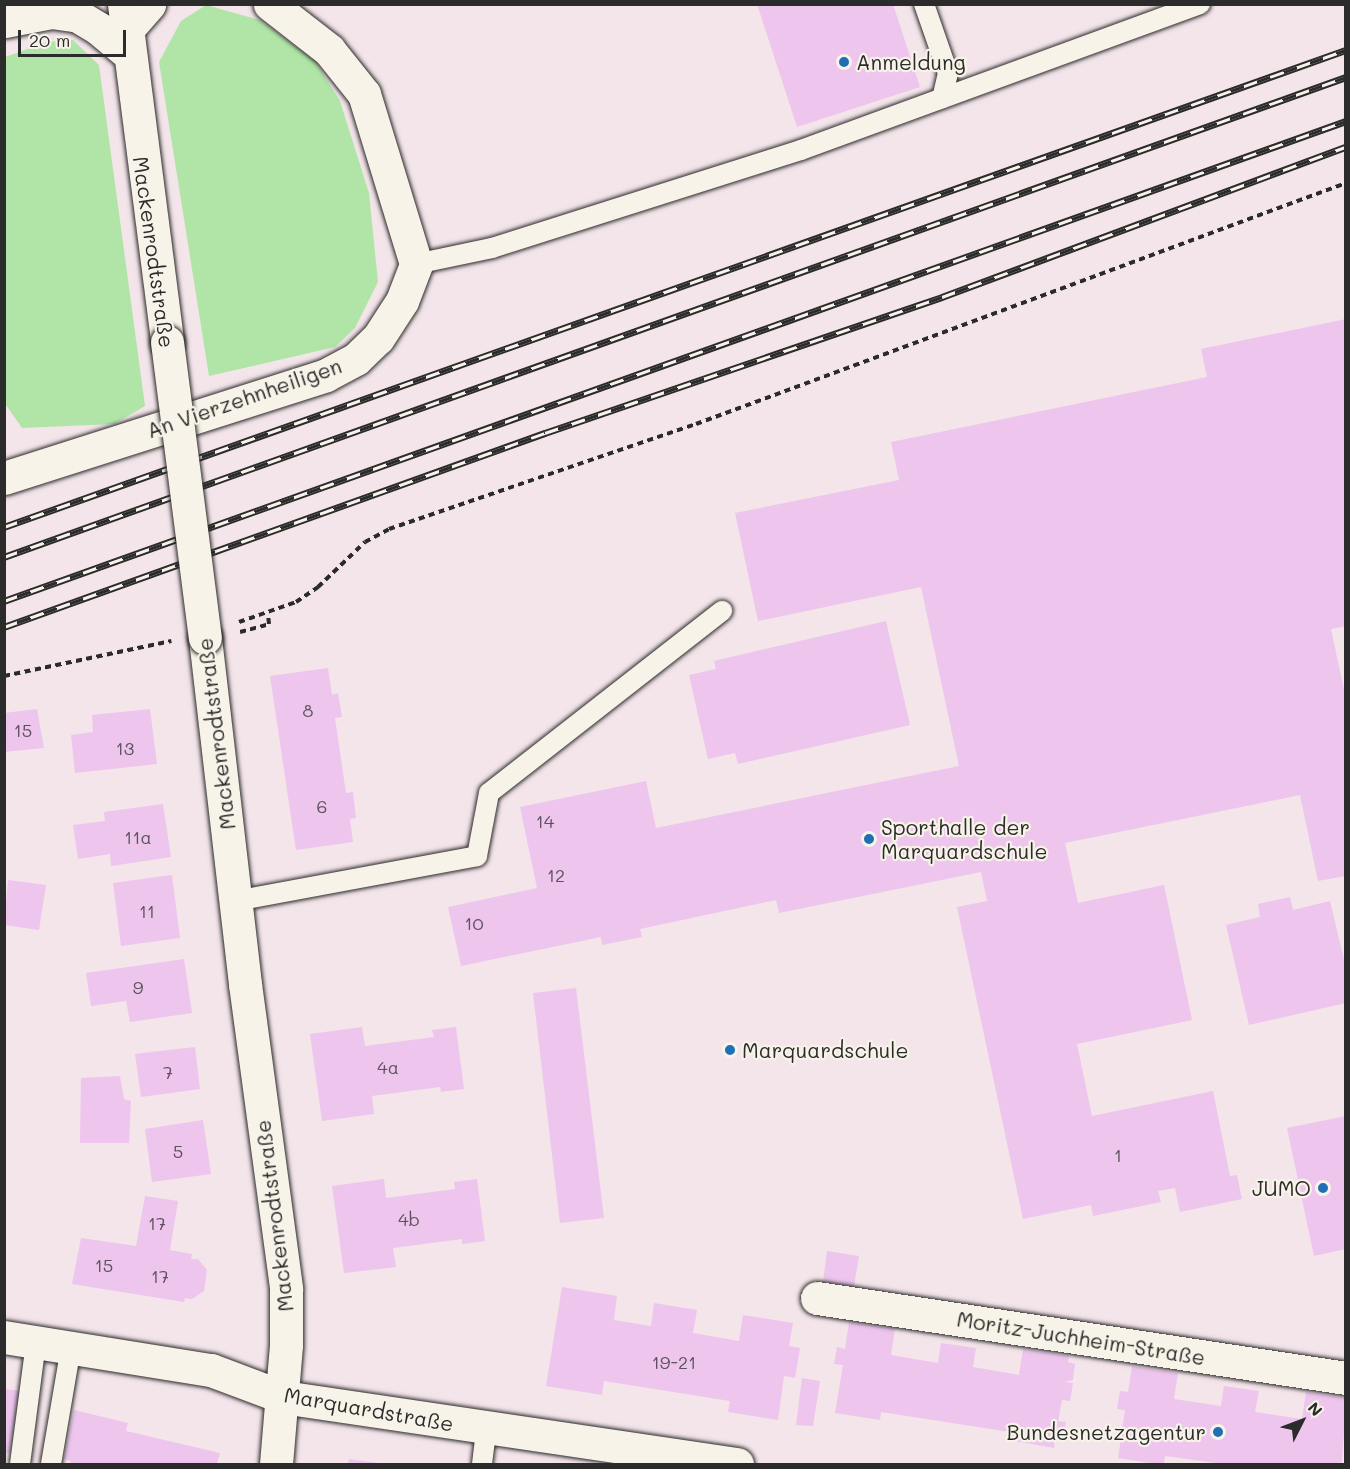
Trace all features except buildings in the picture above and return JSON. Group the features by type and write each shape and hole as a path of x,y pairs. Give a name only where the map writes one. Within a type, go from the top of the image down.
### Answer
{"street":[{"path":"5,22 22,4"},
{"path":"5,22 51,12 78,16 125,30 149,4"},
{"path":"270,4 329,50 364,94 416,264"},
{"name":"Mackenrodtstraße","path":"125,30 167,342 219,636 235,902 286,1289 283,1397 276,1464"},
{"name":"An Vierzehnheiligen","path":"4,478 326,375 356,359 378,338 402,301 416,264"},
{"name":"Moritz-Juchheim-Straße","path":"817,1298 1346,1378"},
{"name":"Marquardstraße","path":"4,1337 228,1375 283,1397 486,1429 644,1458 737,1464"}],"lane":[{"path":"924,4 948,73 942,98"},
{"path":"416,264 536,234 801,150 1200,4"},
{"path":"235,902 477,856 489,793 722,610"},
{"path":"20,1464 36,1342"},
{"path":"51,1464 71,1347"},
{"path":"482,1464 486,1429"}],"path":[{"path":"242,622 268,614 311,592 364,542 389,529 696,424 1346,183"},
{"path":"219,636 269,624 268,614"},
{"path":"4,676 170,641"}],"green space":[{"path":"206,5 260,20 315,61 340,101 369,193 378,282 355,328 335,347 209,376 159,62 181,21"},
{"path":"73,40 99,65 145,406 114,424 22,428 4,402 5,57 47,42"}],"railway":[{"path":"4,527 1346,50"},
{"path":"4,557 1346,77"},
{"path":"4,601 1346,121"},
{"path":"4,627 545,433 942,297 1346,147"}],"place":[{"name":"Anmeldung","path":"844,62"},
{"name":"Sporthalle der Marquardschule","path":"869,839"},
{"name":"Marquardschule","path":"730,1050"},
{"name":"JUMO","path":"1323,1188"},
{"name":"Bundesnetzagentur","path":"1218,1432"}]}
